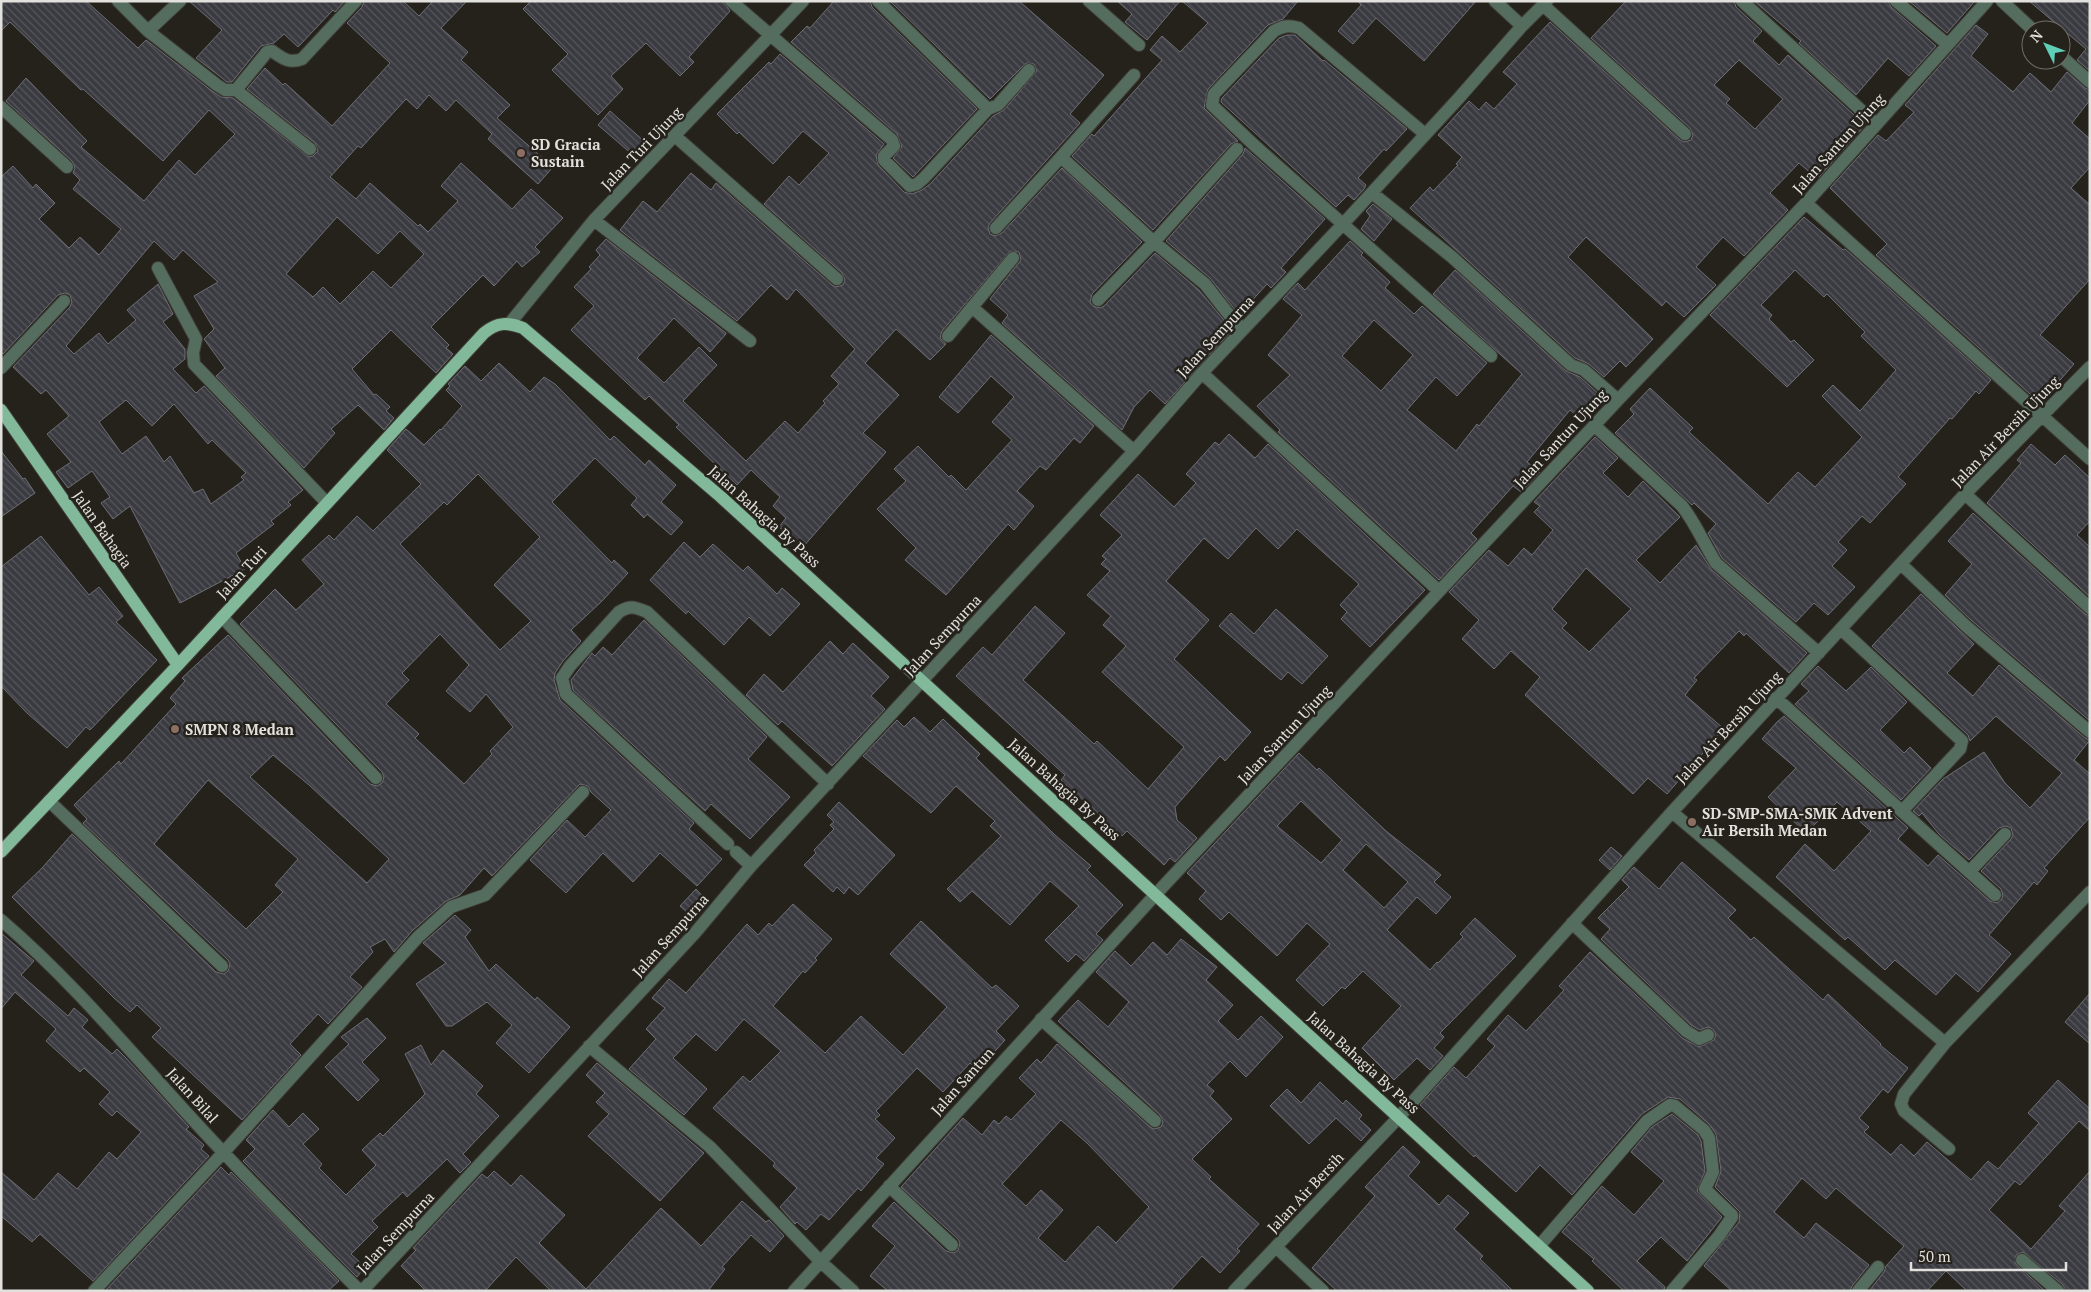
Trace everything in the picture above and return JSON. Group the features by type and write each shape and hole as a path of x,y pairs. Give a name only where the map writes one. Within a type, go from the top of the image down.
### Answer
{"main road":[{"name":"Jalan Turi","path":"1,852 178,665 484,333 499,324 510,323"},
{"name":"Jalan Bahagia By Pass","path":"510,323 523,328 721,497 1540,1245 1588,1291"},
{"name":"Jalan Bahagia","path":"1,410 178,665"}],"street":[{"path":"118,1 148,32 217,86 225,90 236,90 310,149"},
{"path":"148,32 180,1"},
{"path":"236,90 267,52 272,51 287,61 302,59 356,1"},
{"path":"731,1 892,140 894,146 884,156 884,160 910,186 918,184 988,109 998,105 1029,70"},
{"name":"Jalan Turi Ujung","path":"510,323 594,220 803,1"},
{"path":"878,1 988,109"},
{"path":"1089,1 1140,45"},
{"path":"1495,1 1522,26"},
{"path":"1742,1 1876,124"},
{"path":"1896,1 1947,44"},
{"name":"Jalan Santun Ujung","path":"1156,894 1618,400 1806,203 1987,1"},
{"path":"2002,1 2022,20"},
{"path":"1545,3 1685,134"},
{"name":"Jalan Sempurna","path":"361,1291 695,933 751,866 1134,451 1202,373 1372,193 1522,26 1545,3"},
{"path":"1425,134 1299,28 1290,26 1284,26 1274,32 1214,94 1212,104 1254,145 1491,356"},
{"path":"2071,65 2090,82"},
{"path":"996,228 1134,75"},
{"path":"1,107 67,167"},
{"path":"675,136 837,279"},
{"path":"1098,300 1154,242 1237,149"},
{"path":"1061,157 1154,242 1205,284 1234,321 1243,329"},
{"path":"1372,193 1452,257 1571,365 1584,370 1618,400"},
{"path":"1806,203 2090,460"},
{"path":"594,220 750,341"},
{"path":"948,336 1012,258"},
{"path":"158,268 196,339 192,360 194,364 327,503"},
{"path":"1,368 64,302"},
{"path":"972,306 1134,451"},
{"name":"Jalan Air Bersih Ujung","path":"1399,1117 1776,698 1965,494 2090,367"},
{"path":"1202,373 1439,591"},
{"path":"1595,426 1682,506 1694,521 1716,562 1819,653"},
{"path":"1965,494 2090,608"},
{"path":"1900,564 1966,626 2090,732"},
{"path":"751,866 566,694 562,678 570,666 623,609 628,606 647,612 828,784"},
{"path":"222,617 376,778"},
{"path":"1841,629 1962,741 1960,749 1902,811"},
{"path":"1776,698 1995,895"},
{"path":"94,1291 223,1153 418,937 450,907 485,895 583,792"},
{"path":"49,801 222,966"},
{"path":"1672,812 1945,1043"},
{"path":"1969,872 2005,834"},
{"path":"1949,1149 1904,1111 1901,1104 1904,1094 1945,1043 2090,892"},
{"name":"Jalan Santun","path":"794,1291 1156,894"},
{"name":"Jalan Bilal","path":"1,920 39,954 108,1026 223,1153 361,1291"},
{"path":"1572,923 1686,1031 1699,1039 1708,1035"},
{"path":"1041,1019 1155,1121"},
{"path":"589,1046 710,1147 821,1262 853,1291"},
{"path":"1540,1245 1648,1122 1670,1105 1675,1106 1704,1130 1710,1138 1713,1172 1706,1190 1732,1214 1732,1217 1719,1236 1672,1291"},
{"name":"Jalan Air Bersih","path":"1234,1291 1399,1117"},
{"path":"889,1186 952,1245"},
{"path":"1276,1247 1324,1291"},
{"path":"2022,1260 2058,1291"},
{"path":"1858,1291 1878,1266"}],"building":[{"path":"1,1 86,1 138,48 146,40 221,97 233,98 309,157 318,151 315,143 247,89 265,68 283,85 285,83 332,126 390,63 347,23 362,7 364,1 403,1 419,16 433,1 467,1 441,28 468,52 461,60 510,105 497,118 553,167 538,184 488,139 492,134 456,100 446,111 429,95 417,109 406,99 361,148 358,146 330,177 356,199 370,183 418,226 420,224 428,232 458,201 441,186 461,163 512,209 531,189 563,218 535,247 540,252 522,267 517,261 494,286 483,275 431,327 449,345 446,348 453,354 436,373 391,330 352,369 374,395 376,394 390,407 386,411 394,418 384,430 358,405 331,429 335,433 304,468 216,376 225,368 204,339 214,329 194,296 218,282 183,250 174,260 154,241 66,346 74,354 99,333 108,344 136,320 127,310 158,284 173,314 163,322 185,349 185,359 173,369 196,393 204,386 303,490 288,502 291,505 271,521 274,524 236,553 245,569 180,603 130,506 113,519 101,503 110,497 92,471 68,488 56,472 71,462 47,434 69,416 46,390 41,394 13,367 70,307 72,302 70,295 65,293 58,295 3,354 1,352 1,177 13,166 33,188 36,184 55,203 39,219 69,248 80,237 99,255 121,229 73,189 80,180 73,173 75,168 72,161 6,101 26,78 87,141 81,147 144,201 179,160 195,175 235,134 209,110 163,161 83,89 81,90 10,22 1,31","holes":["337,217 378,254 400,231 424,254 391,288 373,271 340,304 323,287 313,297 286,274","126,400 152,426 174,404 208,444 212,440 246,473 241,477 244,480 211,504 203,489 194,493 170,456 164,462 146,436 122,454 99,422"]},
{"path":"189,1 345,1 335,12 333,10 298,47 284,34 274,43 261,46 232,82 227,82 196,58 222,30"},
{"path":"531,1 723,1 730,11 689,57 694,62 680,76 646,43 611,76 623,89 598,115 552,70 568,54 523,9"},
{"path":"834,1 870,1 872,7 977,109 913,177 893,158 902,147 897,134 791,42 807,26 810,28"},
{"path":"890,1 1019,1 1104,75 1070,114 1080,123 990,223 988,227 990,234 995,236 1002,233 1062,168 1142,242 1092,294 1090,302 1093,306 1100,308 1104,306 1155,253 1199,290 1232,330 1165,404 1150,390 1134,407 1122,430 1002,323 1008,315 990,299 1021,260 1019,252 1010,251 942,331 940,338 946,344 930,360 896,329 865,363 899,395 863,433 886,452 803,547 779,527 786,518 773,506 780,497 751,470 737,485 676,427 679,425 649,396 645,400 571,330 594,306 574,287 591,269 589,267 600,255 596,250 606,239 726,333 710,352 674,318 637,358 664,383 699,347 717,365 683,401 746,461 785,421 798,433 839,384 831,376 855,349 796,289 787,300 771,285 737,321 620,230 643,201 657,212 691,173 711,190 716,183 832,285 836,287 843,285 845,280 842,273 764,204 789,176 799,185 829,153 803,131 773,164 739,132 737,134 717,114 769,62 771,64 780,54 884,144 876,155 878,165 904,192 912,194 930,184 993,116 1004,110 1037,71 1034,64 1026,63 990,99"},
{"path":"1117,1 1180,1 1147,40 1125,22 1132,14"},
{"path":"1182,1 1298,1 1283,19 1268,25 1208,89 1204,108 1238,141 1231,144 1153,230 1072,156 1092,134 1094,136 1162,60 1150,50 1162,36 1180,52 1208,23"},
{"path":"1358,1 1476,1 1424,61 1376,18 1353,44 1338,31 1361,5"},
{"path":"1626,1 1734,1 1736,7 1762,31 1753,41 1779,65 1788,55 1865,125 1819,177 1814,173 1813,175 1799,163 1770,193 1788,210 1744,256 1723,237 1696,267 1716,285 1684,317 1666,301 1662,306 1586,237 1568,257 1653,339 1626,367 1620,361 1604,377 1589,364 1575,358 1410,208 1430,187 1433,191 1458,165 1456,164 1462,157 1438,135 1469,101 1479,110 1486,102 1494,109 1517,84 1503,72 1550,22 1680,140 1684,142 1691,140 1693,135 1690,128 1591,38","holes":["1739,60 1783,99 1755,129 1726,103 1730,99 1714,85"]},
{"path":"1754,1 1888,1 1891,7 1936,46 1909,76 1888,58 1856,95 1799,43 1801,41"},
{"path":"1909,1 1975,1 1947,33"},
{"path":"2029,1 2090,1 2090,71 2077,60 2086,49 2071,36 2071,20 2052,20"},
{"path":"1976,25 1988,34 1971,56 2013,92 2030,73 2051,92 2067,72 2085,88 2090,90 2090,100 2072,123 2090,139 2090,167 2071,188 2090,205 2090,279 2040,335 2074,364 2040,403 1876,255 1887,244 1830,188 1878,135 1886,141 1914,112 1905,105"},
{"path":"1295,35 1323,61 1407,129 1386,151 1384,149 1358,178 1366,185 1354,200 1348,195 1336,207 1221,102 1222,98 1279,38"},
{"path":"610,111 645,142 633,155 598,125"},
{"path":"1245,148 1325,219 1281,268 1286,272 1271,288 1267,284 1239,315 1210,278 1166,241 1243,154"},
{"path":"1373,204 1392,219 1374,241 1361,229 1370,216 1366,211"},
{"path":"1804,217 1843,250 1845,249 1991,380 1979,394 1976,391 1952,419 1950,418 1898,477 1906,484 1870,523 1862,516 1838,542 1847,550 1832,566 1855,587 1828,615 1814,603 1796,622 1722,558 1708,533 1716,524 1694,503 1692,505 1615,433 1634,414 1630,409 1650,388 1693,428 1689,432 1768,504 1798,472 1815,487 1862,437 1822,396 1833,385 1860,411 1896,370 1861,336 1865,332 1827,294 1824,297 1795,270 1761,305 1772,315 1769,319 1791,342 1794,340 1814,360 1787,387 1710,315"},
{"path":"1350,241 1363,253 1361,255 1390,282 1385,288 1414,314 1422,306 1487,363 1457,396 1436,377 1407,410 1456,451 1477,424 1479,426 1522,374 1433,294 1455,270 1566,371 1580,377 1601,396 1580,419 1570,410 1527,462 1540,472 1521,492 1513,486 1471,533 1477,539 1439,580 1278,432 1280,430 1257,406 1290,375 1268,355 1302,315 1283,299 1298,283 1305,290","holes":["1374,320 1413,355 1381,391 1342,356"]},
{"path":"991,335 1094,426 1080,443 1074,438 1046,470 1040,466 1017,491 1034,506 1014,530 1008,524 946,595 905,560 916,548 877,509 906,481 894,469 918,446 949,477 951,475 966,490 1012,440 992,422 1014,397 991,376 958,413 939,397"},
{"path":"499,363 530,392 544,377 555,384 610,440 614,436 645,465 649,460 676,485 661,502 683,522 671,535 647,514 644,518 631,505 637,498 595,458 552,502 612,563 614,560 628,573 571,630 581,641 563,661 555,673 554,680 560,700 694,823 689,829 722,859 697,886 660,853 633,882 603,853 566,893 530,860 567,820 585,837 611,810 591,792 588,786 580,784 492,876 484,868 460,895 446,901 412,931 394,952 385,939 370,947 373,952 350,977 362,987 328,1024 318,1014 290,1044 301,1055 242,1120 152,1037 161,1028 137,1005 130,1012 114,998 12,897 42,868 72,834 216,972 224,974 228,971 230,964 228,960 83,823 87,819 74,805 119,761 121,764 176,704 170,698 185,681 182,678 228,635 370,784 377,786 382,783 384,777 382,772 240,624 275,589 296,610 324,584 302,560 329,535 334,540 357,516 373,531 421,484 387,450 406,429 424,445 441,430 462,406 446,390 450,386 448,384 465,366 481,381","holes":["478,474 540,537 494,585 531,621 500,650 400,544 444,502 447,505","440,634 469,665 446,691 470,712 486,694 513,727 490,751 492,754 464,784 415,738 419,734 386,704 409,680 402,673","273,755 309,785 389,859 367,883 250,777","208,780 298,859 275,885 283,892 246,929 154,844"]},
{"path":"1229,434 1255,458 1268,444 1425,590 1370,647 1341,619 1347,612 1340,605 1359,584 1297,529 1278,549 1256,528 1228,559 1204,538 1166,581 1209,620 1174,659 1251,732 1225,761 1220,756 1175,807 1177,820 1197,838 1175,862 1170,858 1164,865 1127,831 1122,836 1061,780 1065,775 956,676 983,647 992,655 1035,606 1065,633 1023,680 1094,744 1097,741 1148,789 1184,747 1102,672 1126,646 1103,625 1111,616 1087,595 1110,571 1101,564 1106,559 1102,556 1122,535 1100,515 1138,474 1174,507 1196,483 1186,474 1215,442 1219,445"},
{"path":"1595,437 1618,458 1603,473 1628,497 1643,481 1680,517 1636,560 1660,583 1696,545 1711,569 1807,653 1789,673 1746,633 1744,636 1739,631 1694,678 1697,680 1685,695 1724,729 1667,794 1648,778 1633,794 1525,695 1540,677 1511,651 1494,669 1462,639 1479,620 1449,592 1489,550 1508,566 1524,548 1532,555 1553,530 1534,512 1540,506 1534,502","holes":["1586,568 1631,609 1589,652 1562,628 1567,623 1552,609"]},
{"path":"2031,444 2055,465 2065,455 2090,478 2090,521 2077,535 2090,547 2090,597 1987,503 2021,463 2017,460"},
{"path":"1,451 23,479 25,478 35,493 1,517"},
{"path":"1973,513 2085,614 2090,616 2090,721 1971,620 1945,595 1972,564 1948,541"},
{"path":"41,536 89,595 99,587 123,616 116,622 157,660 90,730 86,727 67,748 27,713 1,686 1,567"},
{"path":"684,542 700,557 713,544 743,571 748,566 777,594 782,588 800,604 770,636 749,617 724,645 688,611 686,614 650,580"},
{"path":"1921,594 1974,644 1947,673 1973,696 1999,665 2085,738 2090,740 2074,760 2090,774 2090,817 2044,868 2048,871 2037,885 2034,882 1989,935 2011,954 1978,992 1956,973 1936,995 1895,960 1885,970 1848,937 1845,940 1776,877 1805,844 1834,871 1871,831 1837,802 1806,833 1768,797 1796,768 1762,739 1784,716 1908,828 1898,839 1928,866 1938,855 1990,901 1997,903 2001,900 2003,896 2001,889 1981,871 2011,839 2013,835 2011,828 2006,826 1999,828 1969,860 1939,834 1922,813 1919,816 1913,811 1943,779 1984,752 2005,783 2030,808 2062,773 1996,716 1970,741 1968,735 1872,646"},
{"path":"1276,609 1328,656 1302,684 1288,672 1281,680 1219,626 1231,613 1254,634"},
{"path":"644,620 767,737 748,759 790,797 750,839 711,804 705,811 573,690 571,680 592,653 595,656 603,647 612,655"},
{"path":"830,641 843,654 853,643 889,677 871,696 885,709 832,766 782,721 778,725 746,695 764,674 783,692"},
{"path":"1818,666 1846,691 1871,667 1907,702 1880,730 1904,753 1910,747 1931,768 1901,800 1795,704 1809,691 1801,684"},
{"path":"914,717 930,732 943,719 980,754 976,758 1055,835 1091,866 1087,870 1123,905 1096,934 1103,940 1084,961 1076,954 1068,962 1045,940 1079,906 1050,881 1010,925 972,891 960,902 947,889 1001,836 990,826 995,821 956,786 931,813 863,756 897,720 904,727"},
{"path":"1299,753 1317,770 1319,768 1386,831 1441,875 1434,882 1451,897 1436,914 1417,897 1387,930 1430,970 1463,937 1460,934 1475,918 1516,956 1440,1033 1444,1037 1434,1048 1443,1056 1430,1070 1417,1058 1394,1080 1362,1048 1401,1006 1363,971 1345,989 1342,987 1323,1006 1296,980 1330,944 1307,923 1277,956 1229,912 1221,920 1199,899 1206,891 1187,873","holes":["1301,801 1342,840 1321,863 1277,826","1366,844 1408,882 1384,908 1343,870"]},
{"path":"839,802 895,855 858,895 849,887 844,894 837,887 833,892 804,865 816,853 814,850 834,829 830,825 834,822 827,815"},
{"path":"1611,847 1622,856 1610,870 1599,860"},
{"path":"1682,862 1736,910 1728,918 1751,940 1754,937 1823,1000 1828,994 1880,1045 1908,1068 1888,1093 1883,1089 1859,1118 1869,1127 1864,1132 1891,1155 1901,1144 1914,1156 1927,1142 1971,1180 1988,1161 1998,1169 2039,1123 2028,1113 2058,1080 2090,1109 2090,1131 2079,1121 2020,1185 2015,1181 1989,1210 2031,1249 2065,1211 2059,1206 2090,1171 2090,1291 2066,1291 2063,1285 2023,1252 2016,1255 2015,1263 2045,1291 1967,1291 1946,1271 1927,1291 1869,1291 1884,1272 1886,1266 1904,1246 1836,1188 1826,1199 1802,1178 1774,1212 1804,1238 1816,1223 1869,1265 1850,1291 1732,1291 1704,1266 1739,1222 1740,1212 1715,1187 1721,1171 1716,1134 1709,1124 1680,1099 1668,1097 1642,1114 1572,1195 1540,1165 1516,1192 1475,1155 1474,1157 1420,1105 1454,1067 1466,1078 1495,1046 1487,1039 1508,1015 1526,1031 1564,990 1559,986 1590,952 1682,1038 1699,1047 1714,1040 1716,1035 1713,1029 1708,1027 1700,1030 1691,1025 1601,939 1610,929 1598,918 1629,887 1622,880 1634,867 1659,889"},
{"path":"696,889 709,903 695,919 680,906"},
{"path":"793,904 832,939 815,958 817,960 805,973 803,971 773,1006 825,1053 861,1016 903,1055 947,1007 890,954 921,921 992,988 996,985 1019,1006 996,1031 1005,1040 978,1070 970,1063 943,1092 917,1068 876,1111 880,1115 875,1119 895,1138 876,1158 884,1164 861,1191 858,1188 829,1220 821,1214 806,1230 797,1222 795,1224 780,1207 797,1188 773,1166 775,1163 713,1108 743,1076 750,1082 781,1051 744,1019 716,1051 696,1034 673,1058 707,1089 684,1115 629,1069 656,1039 646,1029 665,1008 652,998 669,979 686,993 747,924 758,935 769,923 772,926"},
{"path":"455,915 471,930 465,937 489,971 496,964 535,1000 537,997 570,1027 529,1073 496,1043 512,1025 487,1002 452,1026 446,1026 416,984 446,963 423,943"},
{"path":"1,933 34,961 21,975 68,1016 74,1008 88,1020 82,1027 112,1054 117,1049 126,1058 189,1127 186,1129 204,1145 201,1149 209,1156 93,1281 40,1234 32,1242 1,1216 1,1172 34,1200 58,1173 77,1189 109,1152 117,1159 141,1132 117,1111 112,1116 99,1104 110,1092 84,1068 80,1072 46,1041 56,1029 15,992 1,1009"},
{"path":"1181,939 1217,967 1206,980 1233,1005 1218,1021 1238,1040 1261,1016 1283,1037 1246,1077 1230,1061 1207,1085 1214,1091 1210,1096 1232,1119 1192,1159 1211,1177 1209,1179 1259,1224 1237,1249 1240,1251 1220,1273 1202,1256 1170,1291 888,1291 870,1276 895,1246 872,1226 894,1202 946,1251 954,1253 958,1250 960,1243 958,1239 901,1187 963,1118 982,1135 994,1120 999,1124 1006,1116 1011,1120 1036,1094 1019,1078 1037,1059 1041,1063 1057,1044 1150,1127 1154,1129 1161,1127 1163,1122 1160,1115 1058,1021 1078,1000 1108,1027 1129,1002 1096,972 1115,951 1131,966 1153,942 1167,955","holes":["1061,1120 1088,1144 1149,1207 1116,1243 1098,1226 1065,1262 1038,1238 1063,1210 1041,1190 1026,1206 1002,1184"]},
{"path":"2090,993 2090,1044 2065,1022"},
{"path":"367,1018 386,1038 362,1062 379,1080 358,1101 325,1067 349,1044 341,1037"},
{"path":"421,1045 431,1065 443,1050 483,1086 476,1094 499,1116 463,1154 471,1162 460,1173 447,1159 407,1197 403,1192 372,1221 378,1227 351,1254 365,1267 357,1277 243,1161 255,1149 246,1140 273,1110 289,1127 303,1113 319,1129 303,1144 322,1164 319,1168 346,1195 376,1165 362,1150 380,1133 383,1136 425,1094 405,1054"},
{"path":"597,1063 704,1153 660,1201 588,1136 609,1114 596,1102 605,1093 586,1075"},
{"path":"1320,1082 1343,1104 1346,1100 1362,1115 1359,1119 1371,1130 1361,1141 1336,1118 1309,1144 1270,1106 1287,1089 1301,1103"},
{"path":"1672,1114 1698,1135 1701,1141 1705,1171 1697,1191 1722,1217 1687,1261 1661,1237 1637,1261 1665,1287 1664,1291 1624,1291 1592,1261 1594,1259 1562,1232 1602,1186 1634,1215 1664,1181 1631,1152 1652,1127"},
{"path":"1403,1146 1420,1162 1408,1176 1439,1205 1448,1195 1469,1213 1454,1229 1483,1256 1480,1259 1513,1291 1337,1291 1312,1268 1375,1196 1365,1187"},
{"path":"221,1167 229,1175 231,1172 339,1281 328,1291 105,1291"},
{"path":"494,1171 511,1186 521,1175 565,1215 539,1243 586,1289 661,1208 701,1246 742,1201 766,1222 769,1220 784,1236 770,1252 751,1235 722,1267 725,1269 708,1291 551,1291 516,1257 485,1291 426,1291 401,1266 416,1250 413,1248 482,1174 487,1178"}],"place":[{"name":"SD Gracia Sustain","path":"521,153"},
{"name":"SMPN 8 Medan","path":"175,729"},
{"name":"SD-SMP-SMA-SMK Advent Air Bersih Medan","path":"1692,822"}]}
